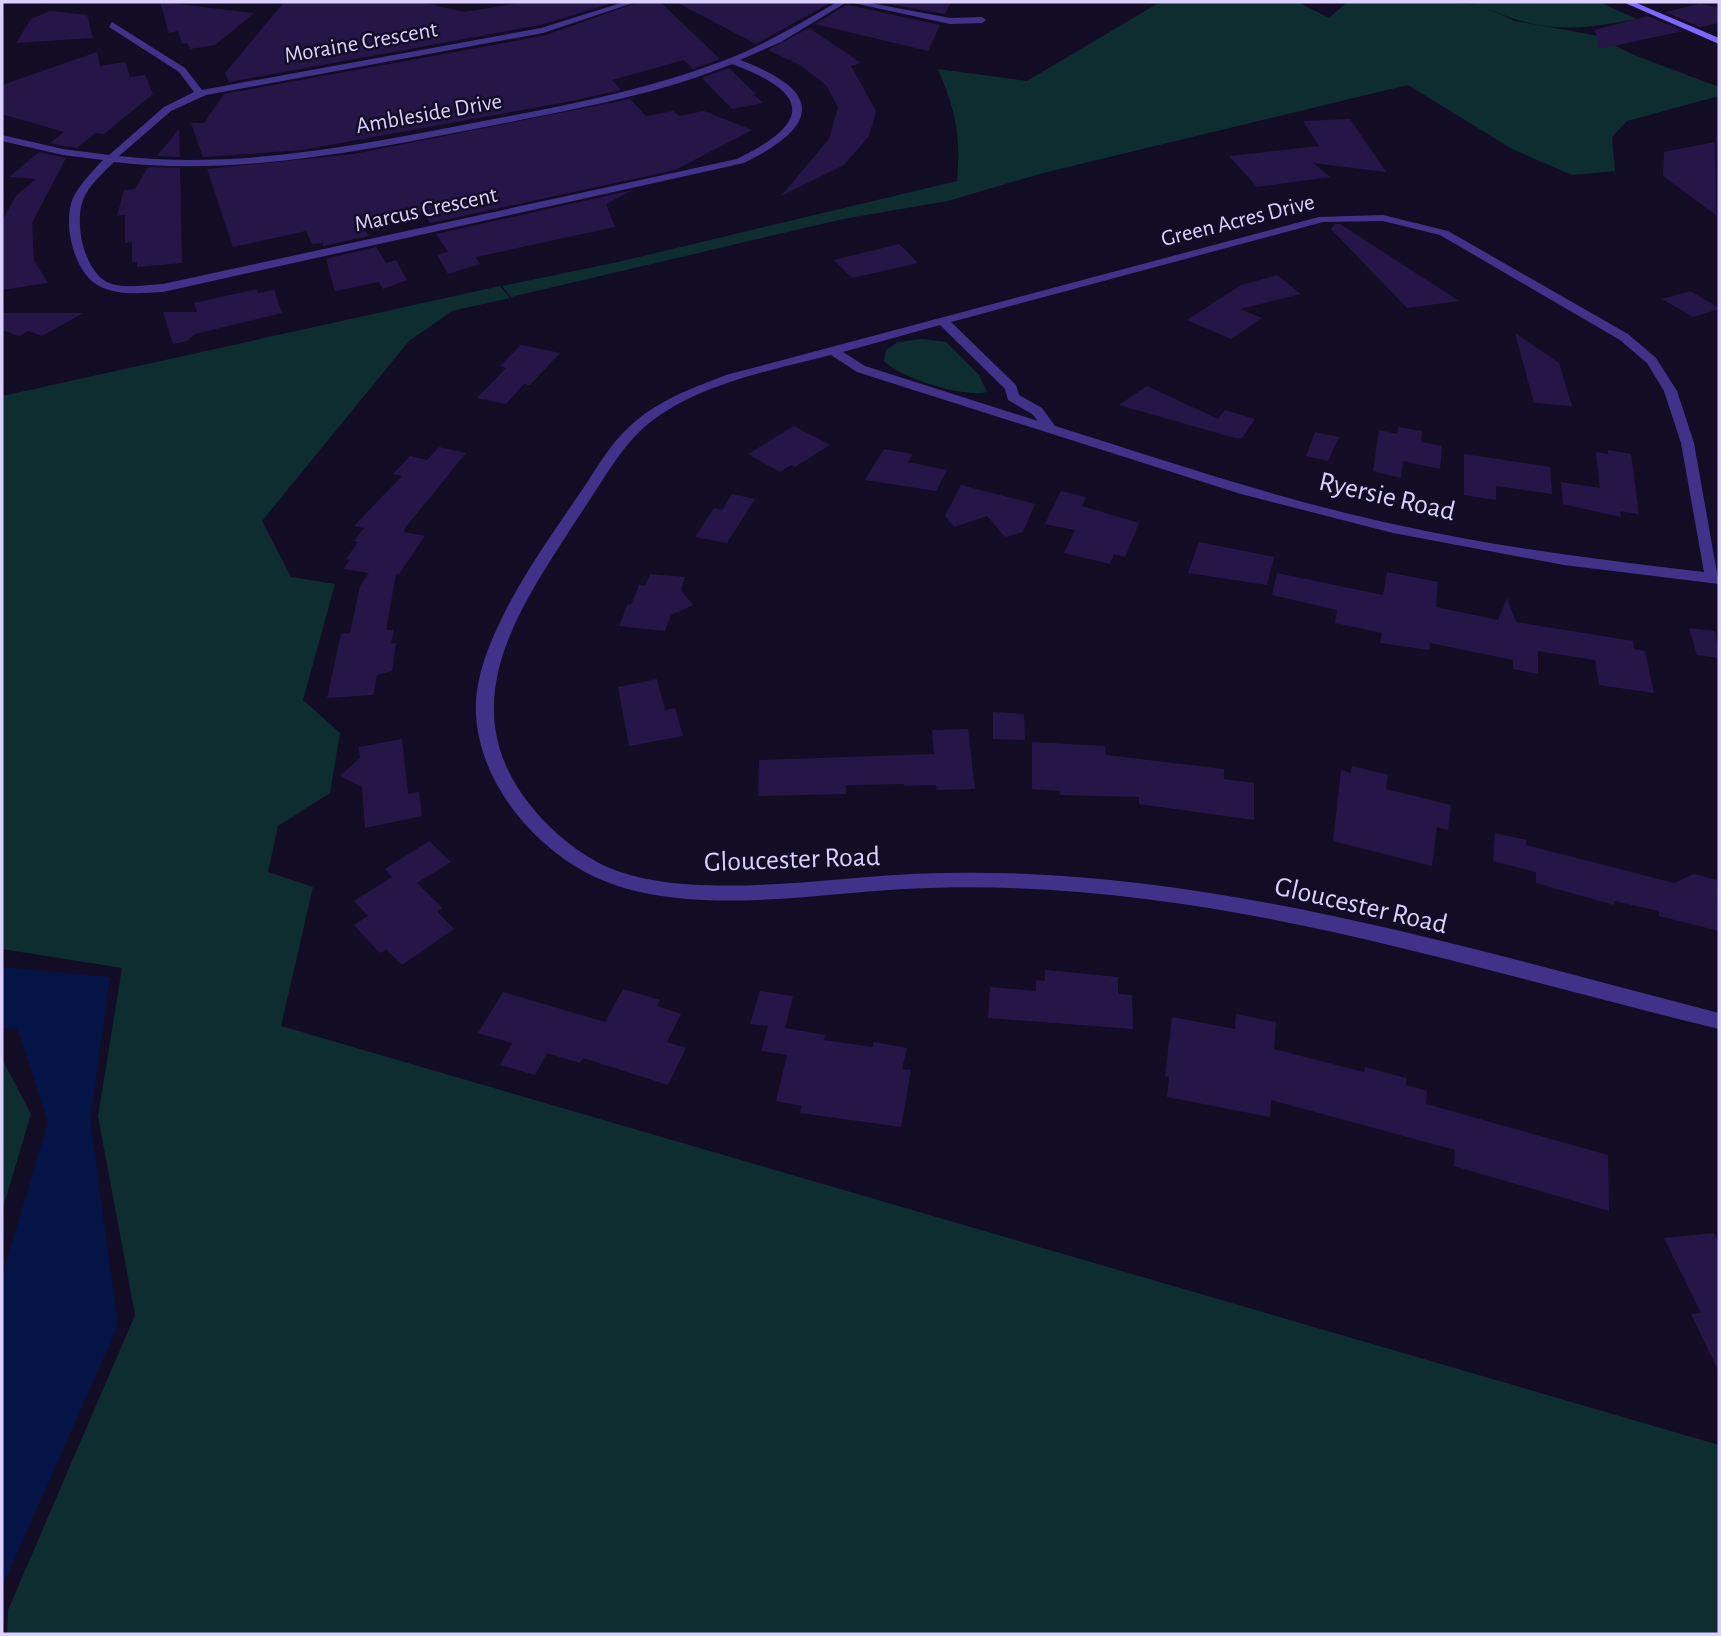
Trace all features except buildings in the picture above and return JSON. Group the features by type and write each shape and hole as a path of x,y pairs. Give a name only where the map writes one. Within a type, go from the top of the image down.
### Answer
{"street":[{"name":"Moraine Crescent","path":"115,158 174,105 199,93 543,30 632,2"},
{"name":"Ambleside Drive","path":"2,138 70,153 115,158 233,160 317,154 554,111 673,80 757,50 844,2"},
{"path":"853,2 950,21 982,20"},
{"path":"1624,3 1719,41"},
{"path":"112,25 182,69 199,93"},
{"name":"Marcus Crescent","path":"115,158 81,192 73,213 85,271 94,280 123,289 163,288 740,161 784,137 798,114 796,101 777,79 731,60"},
{"name":"Green Acres Drive","path":"833,351 1323,219 1383,218 1444,233 1624,337 1646,354 1658,369 1669,388 1689,452 1716,579"},
{"name":"Ryersie Road","path":"944,322 1011,388 1013,397 1037,411 1052,427"},
{"name":"Ryersie Road","path":"833,351 861,369 1052,427 1246,491 1394,529 1564,560 1716,579"},
{"name":"Gloucester Road","path":"833,351 730,378 688,393 660,410 625,439 542,559 505,626 486,685 484,717 493,757 513,795 543,831 580,860 620,880 720,893 992,880 1072,882 1157,893 1316,919 1719,1021"}],"green space":[{"path":"1160,2 1298,2 1329,18 1347,2 1442,2 1479,5 1515,21 1594,35 1634,55 1719,87 1719,96 1627,121 1612,137 1615,171 1572,175 1512,149 1408,85 1043,173 948,201 843,219 511,297 502,286 618,262 957,181 956,124 938,69 1027,81"},
{"path":"1461,2 1599,2 1637,19 1564,28 1518,20"},
{"path":"500,286 510,298 452,311 409,341 262,521 291,577 335,584 303,700 340,733 330,793 278,826 268,872 313,887 281,1026 1719,1445 1719,1634 7,1634 8,1610 135,1315 98,1116 122,968 2,949 2,396"},
{"path":"922,339 946,342 979,375 987,392 963,392 933,385 904,374 884,361 886,350 898,342"},
{"path":"2,1059 31,1114 2,1211"}],"shaded area":[{"path":"2,967 110,977 90,1119 118,1325 2,1587 2,1276 48,1122 18,1029 2,1028"}]}
